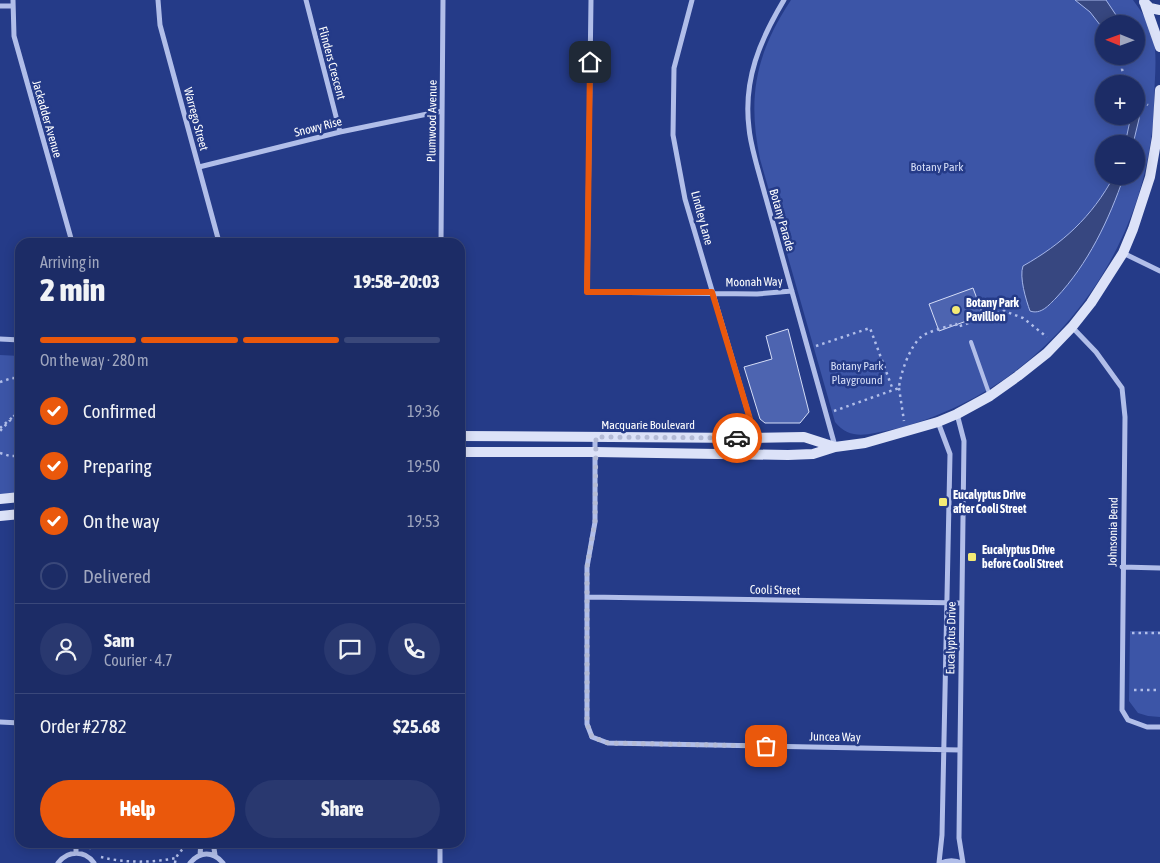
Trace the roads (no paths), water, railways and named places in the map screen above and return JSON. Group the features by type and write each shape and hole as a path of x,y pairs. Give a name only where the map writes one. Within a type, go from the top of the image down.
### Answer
{"street":[{"name":"Warrego Street","path":"158,0 160,24 218,238"},
{"name":"Flinders Crescent","path":"306,0 340,132"},
{"name":"Plumwood Avenue","path":"441,238 444,0"},
{"name":"Moonah Way","path":"591,0 587,292 757,294 792,291"},
{"name":"Lindley Lane","path":"692,0 674,68 673,134 685,199 750,419 750,438"},
{"name":"Botany Parade","path":"784,0 759,46 752,72 747,107 749,129 757,166 835,447"},
{"path":"1144,2 1150,8 1160,10"},
{"path":"1144,2 1160,47"},
{"path":"0,6 13,3"},
{"name":"Jackadder Avenue","path":"13,3 14,36 71,238"},
{"name":"Macquarie Boulevard","path":"465,452 813,454 835,447 865,443 938,422 957,414 990,396 1047,353 1072,327 1091,303 1123,253 1150,177 1158,137 1160,90"},
{"name":"Snowy Rise","path":"199,166 340,132 442,111"},
{"path":"1123,253 1160,271"},
{"name":"Johnsonia Bend","path":"1072,327 1096,352 1122,388 1125,417 1122,710 1128,720 1147,727 1160,727"},
{"path":"0,339 15,340"},
{"name":"Eucalyptus Drive","path":"957,414 964,441 959,838 962,863"},
{"name":"Eucalyptus Drive","path":"938,422 950,454 940,863"},
{"name":"Macquarie Boulevard","path":"465,436 804,437 835,447"},
{"name":"Juncea Way","path":"596,437 595,522 587,567 587,724 592,737 608,743 960,750"},
{"path":"0,499 15,498"},
{"path":"0,516 15,514"},
{"path":"1122,567 1160,568"},
{"name":"Cooli Street","path":"588,597 962,603"},
{"path":"0,722 15,723"},
{"path":"76,848 76,853"},
{"path":"200,848 200,855"},
{"path":"214,848 215,855 224,863"},
{"path":"440,848 440,863"},
{"path":"58,863 64,856 76,853 89,856 94,863"},
{"path":"190,863 200,855 215,855"},
{"path":"940,863 945,861 958,861 962,863"}],"lane":[{"path":"971,342 990,396"}],"place":[{"name":"Botany Park Pavillion","path":"956,310"},
{"name":"Eucalyptus Drive after Cooli Street","path":"943,502"},
{"name":"Eucalyptus Drive before Cooli Street","path":"972,557"}],"park label":[{"name":"Botany Park","path":"937,167"},
{"name":"Botany Park Playground","path":"857,373"}]}
